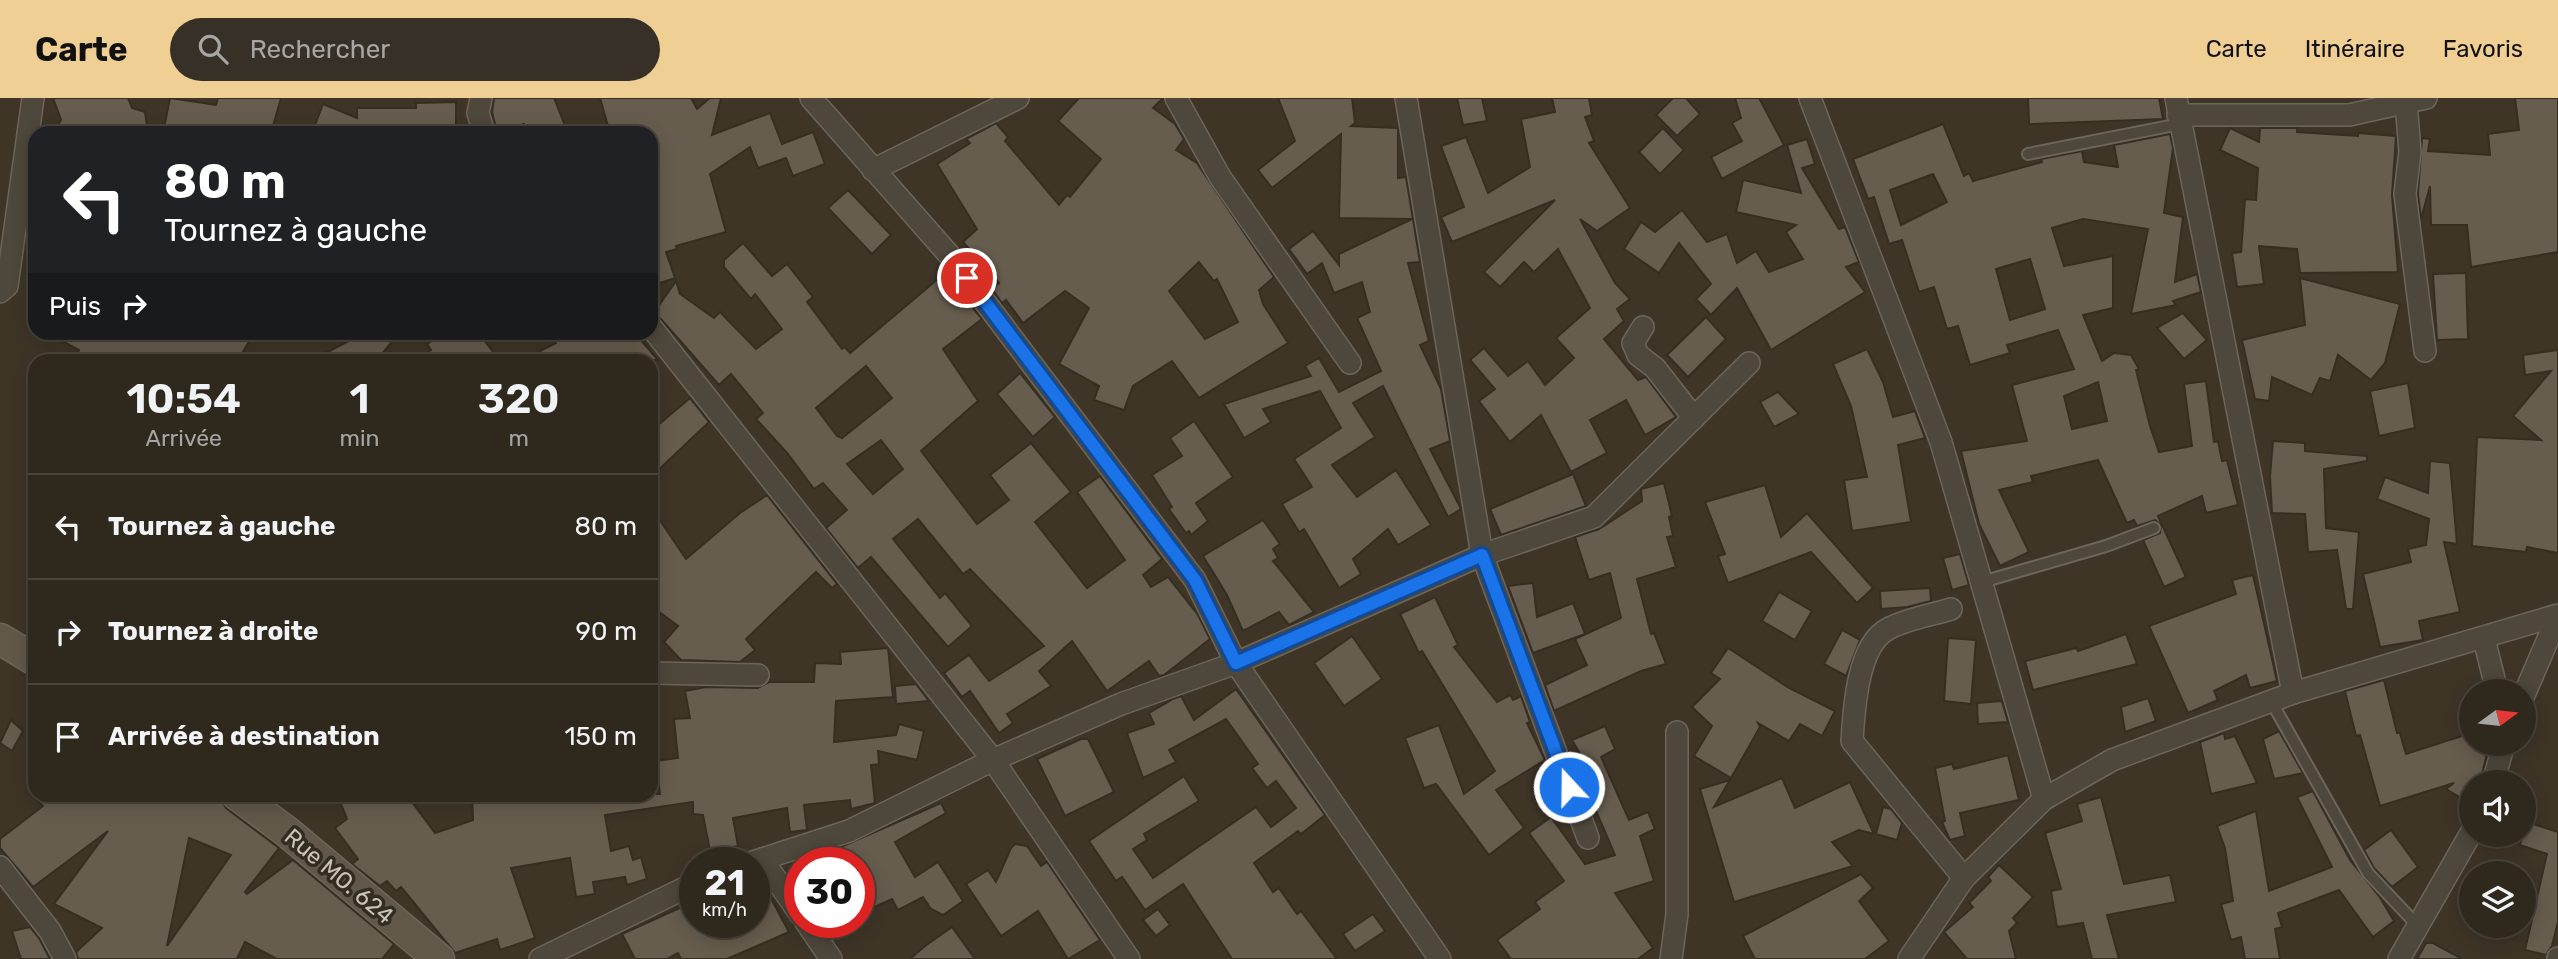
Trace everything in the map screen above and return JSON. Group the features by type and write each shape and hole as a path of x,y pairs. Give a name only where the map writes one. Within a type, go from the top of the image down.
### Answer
{"street":[{"path":"31,126 33,98"},
{"path":"481,98 478,113 482,126"},
{"path":"811,98 951,257 1195,580 1236,663 1440,959"},
{"path":"873,170 1018,98"},
{"path":"1176,98 1220,177 1350,363"},
{"path":"1406,98 1482,555 1588,838"},
{"path":"1810,98 1941,442 2044,799"},
{"path":"2293,693 2178,112 2350,107 2416,100 2405,194 2425,351"},
{"path":"0,292 7,286 28,179"},
{"path":"1643,327 1633,343 1637,355 1654,368 1694,418"},
{"path":"658,336 993,760 1129,959"},
{"path":"770,856 849,831 993,760 1121,704 1236,663 1482,555 1594,517 1749,363"},
{"path":"1951,609 1886,629 1868,652 1854,694 1852,741 1964,878"},
{"path":"1909,959 1964,878 2044,799 2112,760 2293,693 2558,616"},
{"path":"2531,679 2558,616"},
{"path":"0,639 28,656"},
{"path":"2484,639 2494,679"},
{"path":"658,673 758,675"},
{"path":"1671,959 1677,914 1677,732"},
{"name":"Rue MO. 624","path":"247,802 439,959"},
{"path":"2399,959 2463,847"},
{"path":"0,867 50,931 65,959"},
{"path":"770,878 784,895"},
{"path":"540,959 679,891"},
{"path":"817,938 831,959"}],"lane":[{"path":"2028,154 2178,112"},
{"path":"1982,582 2106,547 2154,528"},
{"path":"2271,701 2368,873 2419,926"}],"building":[{"path":"53,98 128,98 132,108 145,112 147,126 57,126 61,120"},
{"path":"170,98 216,105 218,98 281,98 273,126 164,126"},
{"path":"494,98 554,98 565,126 496,126 492,112"},
{"path":"600,98 691,98 697,109 710,98 721,98 712,135 770,113 782,144 813,132 825,164 793,176 786,158 758,168 750,147 710,174 726,232 676,246 677,249 666,252 675,278 658,284 658,126 608,126"},
{"path":"1079,98 1163,98 1153,108 1175,124 1184,139 1176,150 1197,163 1274,277 1259,290 1263,304 1288,343 1199,398 1172,361 1133,386 1124,410 1094,400 1099,386 1059,364 1089,308 1065,291 1023,323 1006,300 1002,303 992,289 999,283 963,242 977,229 937,164 970,143 966,139 996,123 1008,137 1005,141 1059,205 1067,195 1070,197 1101,159 1058,121","holes":["1199,262 1214,281 1217,279 1238,322 1205,339 1169,291"]},
{"path":"1278,98 1352,98 1355,123 1351,126 1398,128 1398,178 1406,177 1420,262 1408,263 1429,341 1420,345 1441,389 1450,441 1430,449 1461,509 1448,517 1383,386 1353,403 1375,437 1332,465 1357,497 1396,470 1431,525 1398,545 1388,529 1353,559 1361,574 1339,588 1304,529 1299,532 1282,504 1312,487 1294,459 1341,428 1320,391 1263,409 1271,422 1244,438 1224,404 1311,376 1305,366 1319,358 1339,392 1381,371 1357,318 1370,312 1362,282 1334,293 1322,263 1307,274 1289,249 1313,231 1339,265 1339,254 1412,219 1339,218 1341,134 1272,188 1258,170 1295,141"},
{"path":"1457,98 1482,98 1487,121 1463,125"},
{"path":"1552,98 1589,98 1592,115 1585,117 1594,141 1589,143 1630,208 1597,231 1580,219 1615,283 1630,299 1617,309 1624,321 1604,339 1638,380 1646,377 1676,417 1645,435 1626,400 1590,420 1607,453 1571,472 1541,415 1510,442 1479,401 1495,389 1470,360 1484,348 1508,376 1528,361 1545,385 1574,358 1556,338 1590,308 1558,249 1534,272 1524,262 1500,287 1484,272 1555,200 1452,242 1441,217 1464,207 1441,146 1466,137 1488,193 1530,167 1521,119 1555,112"},
{"path":"1673,98 1686,98 1700,114 1677,136 1656,115"},
{"path":"1735,98 1759,98 1784,145 1722,179 1711,157 1742,141 1732,123 1741,118"},
{"path":"2028,98 2159,98 2163,119 2029,124"},
{"path":"2515,98 2558,98 2558,252 2471,267 2467,225 2431,225 2430,186 2421,219 2418,194 2422,138 2430,139 2428,151 2490,155 2488,134 2519,130"},
{"path":"456,102 456,126 315,126 323,104 357,118 357,108 416,108 416,103"},
{"path":"1943,124 1964,176 1969,173 1973,181 2042,162 2041,159 2082,151 2084,162 2118,167 2114,145 2170,134 2173,148 2164,213 2183,217 2175,282 2197,274 2201,292 2173,301 2176,305 2131,314 2148,229 2083,219 2052,228 2064,266 2113,256 2113,308 2083,315 2102,361 2114,353 2131,355 2139,369 2136,370 2159,452 2192,446 2184,384 2206,381 2214,442 2218,441 2222,461 2227,460 2238,505 2206,513 2202,496 2158,516 2186,577 2164,587 2143,540 2160,533 2161,525 2155,520 2137,526 2134,520 2127,523 2098,460 2031,476 2033,482 1999,490 2029,552 2000,566 1979,524 1961,451 2027,441 2012,385 2074,369 2058,330 2007,345 2010,353 1970,365 1958,326 1947,329 1934,287 1919,292 1902,240 1889,244 1874,197 1868,199 1853,159","holes":["1933,174 1947,202 1901,225 1890,190","2030,259 2045,309 2010,320 1996,269","2098,382 2107,421 2072,429 2064,396"]},
{"path":"1663,128 1684,150 1660,174 1639,152"},
{"path":"2230,128 2259,142 2260,128 2297,128 2297,132 2358,136 2358,133 2396,136 2392,195 2398,272 2300,273 2297,249 2259,246 2264,284 2237,287 2232,253 2241,252 2245,199 2256,200 2258,168 2220,150"},
{"path":"1807,139 1815,164 1802,168 1839,229 1845,227 1859,262 1846,267 1865,292 1771,350 1737,288 1711,315 1696,299 1711,284 1679,243 1659,273 1624,249 1641,222 1655,232 1682,210 1707,242 1727,234 1737,263 1756,251 1769,272 1803,259 1786,232 1796,225 1736,212 1743,180 1801,193 1787,145"},
{"path":"848,190 891,235 872,254 828,208"},
{"path":"743,243 772,276 787,264 813,297 807,302 842,349 845,347 850,353 945,273 982,319 943,349 978,401 921,451 977,524 1009,500 990,475 1031,443 1071,492 1035,522 1087,588 1125,560 1077,492 1100,476 1162,559 1143,575 1151,587 1168,577 1198,615 1210,639 1164,675 1159,676 1149,661 1107,691 1072,641 1039,671 1051,686 1007,714 1013,723 999,733 970,691 962,697 944,673 969,655 989,681 1044,646 970,569 963,574 918,519 893,539 940,598 945,593 972,626 948,647 871,557 858,568 826,528 847,510 823,483 814,489 788,454 756,419 763,413 731,374 719,385 658,317 658,307 676,281 680,294 714,318 720,312 756,349 782,329 755,294 751,299 724,267 724,260","holes":["866,366 892,398 842,438 837,436 816,408","881,440 903,469 873,494 847,464"]},
{"path":"2466,273 2468,339 2437,340 2433,274"},
{"path":"2300,278 2400,304 2385,363 2371,380 2338,355 2330,381 2320,378 2312,395 2272,377 2269,401 2255,399 2242,340 2305,325"},
{"path":"2183,313 2207,340 2184,359 2157,328"},
{"path":"1706,317 1726,339 1688,377 1667,355"},
{"path":"60,340 250,340 242,354 78,354 79,350"},
{"path":"351,340 393,340 382,354 324,354"},
{"path":"433,340 484,340 494,354 425,354 431,350 427,344"},
{"path":"555,340 641,340 653,354 534,354 556,343"},
{"path":"1867,349 1883,382 1893,417 1915,411 1925,438 1898,445 1911,522 1852,531 1844,480 1867,477 1851,406 1833,364"},
{"path":"2558,350 2558,553 2527,547 2526,552 2472,546 2477,437 2541,440 2513,416 2551,371 2525,375 2523,355"},
{"path":"1020,373 1055,417 1033,437 997,394"},
{"path":"2408,383 2415,428 2379,436 2370,391"},
{"path":"1778,392 1799,414 1774,427 1760,402"},
{"path":"690,398 709,422 658,470 658,425"},
{"path":"1194,421 1233,477 1196,503 1208,521 1191,535 1189,531 1186,533 1169,509 1172,507 1152,475 1182,456 1170,438"},
{"path":"2273,441 2305,443 2305,451 2367,456 2367,461 2324,469 2326,528 2359,532 2353,609 2346,609 2337,550 2308,552 2305,514 2272,513 2270,476"},
{"path":"2430,461 2450,463 2457,544 2444,542 2460,612 2419,621 2423,640 2380,647 2363,574 2411,562 2408,549 2426,545 2429,519 2377,499 2385,477 2428,493"},
{"path":"1573,474 1586,506 1501,535 1490,509"},
{"path":"1664,483 1672,516 1669,517 1673,536 1667,537 1676,567 1637,579 1651,634 1654,633 1666,664 1641,671 1554,711 1545,685 1587,665 1575,639 1621,618 1610,573 1589,580 1575,537 1599,529 1642,501 1641,489"},
{"path":"1765,485 1781,537 1807,513 1873,588 1857,603 1811,552 1728,583 1718,556 1725,554 1705,502"},
{"path":"767,495 837,584 832,588 816,572 746,639 755,650 740,662 681,660 664,642 678,626 658,611 658,517 686,559 740,513"},
{"path":"1263,520 1280,544 1273,549 1278,558 1273,561 1314,612 1289,625 1279,612 1243,631 1227,595 1203,556"},
{"path":"1960,554 1969,585 1952,590 1943,558"},
{"path":"2253,575 2277,681 2250,688 2246,675 2214,691 2218,700 2188,713 2149,626 2236,594 2232,580"},
{"path":"1533,583 1537,617 1573,603 1585,634 1533,653 1508,586"},
{"path":"1930,588 1931,601 1907,607 1881,609 1880,591"},
{"path":"1779,592 1812,611 1795,640 1762,621"},
{"path":"1435,597 1458,645 1454,647 1497,702 1510,695 1513,700 1521,696 1530,722 1527,723 1545,760 1496,790 1524,828 1489,855 1436,784 1424,788 1405,738 1439,725 1464,794 1495,771 1422,651 1419,653 1400,614"},
{"path":"1842,630 1860,640 1846,676 1824,664"},
{"path":"2126,634 2137,664 2033,690 2025,661 2076,648 2078,651"},
{"path":"1352,636 1382,679 1344,706 1314,663"},
{"path":"1948,638 1976,640 1971,704 1944,701"},
{"path":"888,648 893,697 836,701 834,742 896,735 899,724 924,731 917,760 878,751 879,764 871,765 875,803 851,809 850,800 804,805 807,830 790,832 787,808 733,818 738,846 732,847 709,847 703,815 693,814 693,802 605,815 611,851 629,846 633,860 641,857 647,879 627,885 625,877 593,882 595,894 576,897 570,858 511,868 535,938 500,950 497,939 455,953 401,887 396,891 387,881 380,886 352,864 358,859 335,828 347,819 340,802 412,802 435,833 473,820 472,802 658,802 658,761 678,758 674,719 690,718 685,691 706,687 758,688 769,682 814,682 815,663 841,664 840,652"},
{"path":"1728,648 1789,688 1835,711 1822,736 1800,724 1789,741 1758,723 1760,727 1731,778 1694,756 1712,726 1692,707 1720,679 1711,673"},
{"path":"2384,680 2397,733 2400,733 2406,754 2459,737 2459,756 2486,756 2483,770 2459,770 2459,797 2446,789 2454,783 2380,806 2360,735 2356,736 2345,691"},
{"path":"916,684 929,701 896,704 895,686"},
{"path":"1236,689 1325,815 1301,834 1298,831 1254,863 1273,892 1279,888 1297,914 1301,911 1337,959 1232,959 1183,884 1145,910 1122,877 1116,881 1089,841 1184,776 1199,801 1144,834 1147,840 1133,849 1153,878 1256,807 1271,827 1296,808 1276,781 1267,788 1252,768 1258,764 1226,719 1169,750 1176,762 1143,778 1127,733 1154,724 1149,713 1173,699 1181,696 1194,720"},
{"path":"2148,698 2156,721 2125,732 2121,707"},
{"path":"2002,701 2008,722 1978,724 1977,703"},
{"path":"11,720 23,731 12,751 0,743"},
{"path":"1605,726 1615,749 1601,757 1629,820 1648,812 1655,829 1640,836 1654,881 1615,893 1653,948 1638,959 1511,959 1497,940 1540,909 1535,902 1564,881 1529,833 1551,817 1585,864 1615,855 1587,790 1598,785 1572,740"},
{"path":"2279,731 2303,773 2274,779 2263,739"},
{"path":"2224,733 2225,739 2235,736 2257,783 2211,794 2200,742"},
{"path":"1081,739 1088,739 1114,792 1065,816 1037,759"},
{"path":"2008,755 2019,800 1960,813 1965,836 1950,840 1942,822 1945,821 1935,768 1952,764 1954,769"},
{"path":"1782,778 1795,808 1850,782 1874,834 1859,830 1832,842 1853,866 1734,902 1700,789 1730,780 1714,807"},
{"path":"2313,791 2350,860 2379,896 2394,921 2373,937 2339,890 2278,913 2282,927 2275,929 2280,959 2245,959 2241,937 2231,940 2221,904 2233,901 2225,848 2217,826 2256,811 2269,891 2332,867 2297,797"},
{"path":"2101,797 2124,884 2170,875 2176,902 2107,915 2119,959 2092,959 2083,923 2057,927 2051,891 2061,889 2045,833 2082,821 2077,804"},
{"path":"39,802 223,802 226,808 279,848 245,892 247,894 293,860 394,944 382,959 277,959 245,942 237,959 78,959 76,952 102,928 54,904 108,831 33,887 0,848 0,839 43,806","holes":["189,838 231,855 167,946"]},
{"path":"941,803 946,813 895,842 915,877 938,862 963,901 943,915 931,909 923,897 898,910 892,899 875,907 875,847 841,847"},
{"path":"1883,807 1891,809 1902,823 1897,840 1876,834"},
{"path":"2536,825 2558,832 2558,922 2552,946 2546,955 2525,950 2528,938 2536,938 2536,902 2547,854 2526,847 2536,847"},
{"path":"2391,830 2418,867 2392,887 2374,868 2364,850"},
{"path":"1015,844 1027,846 1041,866 1047,862 1100,940 1068,959 1038,911 1001,936 966,884 988,870 996,882"},
{"path":"1999,865 2033,897 2013,918 2017,923 2009,931 2016,959 1967,959 1944,932 1973,907 1969,903 1991,881 1988,877"},
{"path":"1861,874 1873,888 1859,901 1889,941 1865,959 1755,959 1743,936"},
{"path":"770,896 784,923 784,934 727,959 681,959 678,953 667,959 635,959 622,934 679,908 679,938 770,938"},
{"path":"1158,909 1170,925 1156,936 1143,920"},
{"path":"1373,914 1385,931 1355,951 1343,934"},
{"path":"30,927 50,959 21,959 12,931"},
{"path":"952,927 975,959 910,959 925,946"},
{"path":"2426,943 2433,943 2462,959 2417,959"}],"route":[{"path":"967,278 1195,580 1236,663 1482,555 1569,787"}]}
